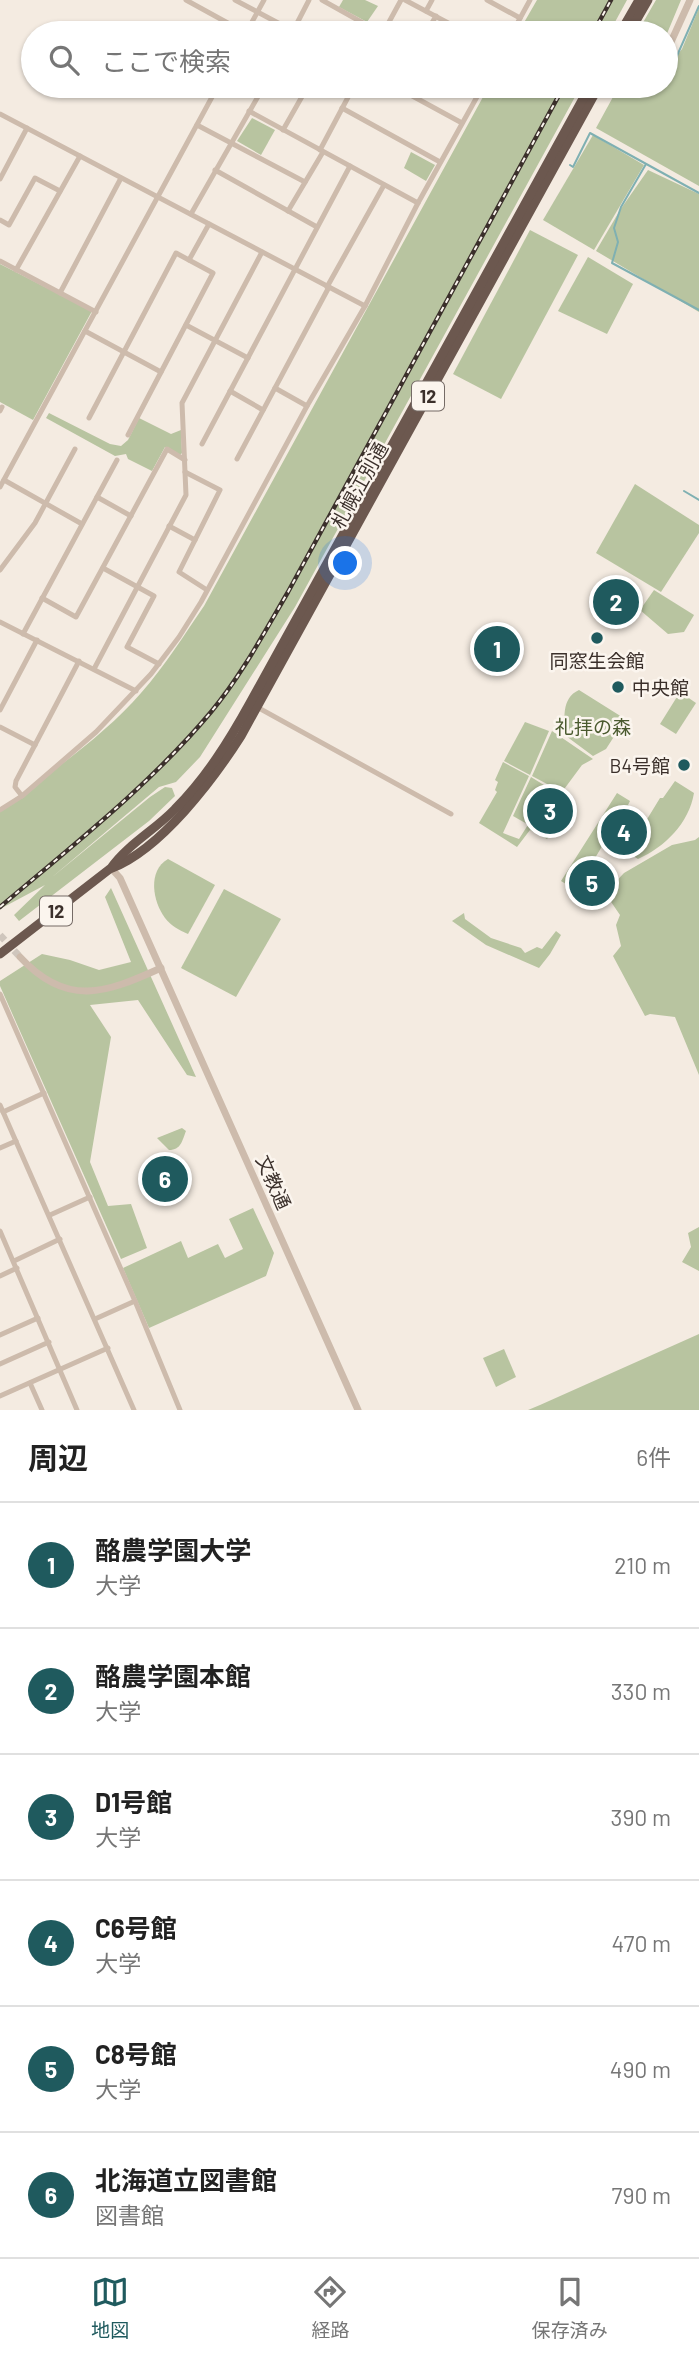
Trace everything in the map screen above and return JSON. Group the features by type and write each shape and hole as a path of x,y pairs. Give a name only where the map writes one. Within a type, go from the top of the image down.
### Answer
{"highway":[{"path":"627,21 639,0"},
{"path":"636,21 648,0"},
{"name":"札幌江別通","path":"253,705 583,98"},
{"name":"札幌江別通","path":"0,954 111,868 120,856 161,822 194,788 221,753 253,705 592,98"}],"street":[{"path":"186,0 225,21"},
{"path":"235,0 274,21"},
{"path":"252,21 264,0"},
{"path":"300,21 309,0"},
{"path":"322,0 360,21"},
{"path":"390,21 403,0 445,21"},
{"path":"426,11 432,0"},
{"path":"487,0 520,18"},
{"path":"518,21 530,0"},
{"path":"678,26 690,0"},
{"path":"433,21 436,16"},
{"path":"0,487 212,98"},
{"path":"191,215 257,98"},
{"path":"283,130 301,98"},
{"path":"288,211 322,151 347,98"},
{"path":"418,98 462,122"},
{"path":"0,810 22,796 96,732 136,691 179,637 208,590 307,406 365,306 475,98"},
{"path":"342,108 440,162"},
{"path":"249,111 418,203"},
{"path":"0,114 365,306"},
{"path":"197,125 305,182"},
{"path":"0,179 2,168 27,128"},
{"path":"16,270 80,156"},
{"path":"202,443 350,166"},
{"path":"215,170 317,227"},
{"path":"0,220 9,225 35,178 60,191"},
{"path":"60,293 121,178"},
{"path":"237,459 384,185"},
{"path":"189,260 209,224"},
{"path":"94,669 186,495 182,403 262,252"},
{"path":"89,418 176,253 213,272 128,435"},
{"path":"0,261 96,312"},
{"path":"186,325 247,358"},
{"path":"85,331 161,372"},
{"path":"275,388 307,406"},
{"path":"230,391 263,410"},
{"path":"0,570 35,523 75,449"},
{"path":"42,598 76,617 167,449 184,460"},
{"path":"23,634 117,460"},
{"path":"185,472 220,490 178,572 208,590"},
{"path":"4,480 82,524"},
{"path":"97,498 131,516"},
{"path":"169,527 195,540"},
{"path":"103,568 154,596 127,647 159,664"},
{"path":"0,622 136,691"},
{"path":"0,710 37,640"},
{"path":"22,796 14,785 79,662"},
{"path":"253,705 452,814"},
{"path":"0,727 35,745"},
{"name":"文教通","path":"111,868 120,878 358,1410"},
{"path":"20,957 43,977 81,991 113,988 161,968"},
{"path":"0,994 180,1410"},
{"path":"3,1112 44,1093"},
{"path":"0,1105 134,1410"},
{"path":"0,1149 16,1141"},
{"path":"50,1215 90,1197"},
{"path":"0,1231 77,1410"},
{"path":"14,1261 60,1239"},
{"path":"0,1276 17,1268"},
{"path":"95,1319 135,1301"},
{"path":"0,1335 38,1318"},
{"path":"0,1364 49,1342"},
{"path":"0,1396 108,1348"},
{"path":"30,1383 42,1410"}],"green space":[{"path":"343,0 365,0 378,6 368,21 339,7"},
{"path":"537,0 627,0 616,21 525,21"},
{"path":"656,0 681,0 672,21 644,21"},
{"path":"699,8 699,186 596,128 612,98 678,98 678,54"},
{"path":"482,98 574,98 295,607 200,757 176,782 159,787 51,878 165,787 172,788 175,796 149,821 19,921 14,915 45,885 0,909 0,809 110,725 150,683 204,606"},
{"path":"252,118 275,130 261,155 237,141"},
{"path":"593,135 644,165 594,250 543,220"},
{"path":"411,152 435,165 426,181 404,168"},
{"path":"648,170 699,194 699,312 596,251"},
{"path":"530,230 578,255 501,399 453,374"},
{"path":"588,257 633,284 607,334 558,311"},
{"path":"0,264 92,311 33,420 0,402"},
{"path":"49,413 110,444 121,446 128,440 139,418 171,434 181,430 182,453 180,455 165,447 152,471 128,459 126,454 115,456 46,418"},
{"path":"635,484 699,525 699,533 661,592 596,553"},
{"path":"654,590 694,615 684,632 668,634 640,610"},
{"name":"礼拝の森","path":"579,690 622,717 624,721 606,749 593,756 566,736 566,704"},
{"path":"680,692 696,703 676,734 660,724"},
{"path":"525,722 549,731 530,775 504,761"},
{"path":"552,731 593,759 582,765 562,792 532,776"},
{"path":"503,762 529,776 503,833 519,839 531,820 553,832 547,839 530,830 517,847 479,823 497,792 495,790 498,782 495,780"},
{"path":"531,777 552,790 535,815 541,819 539,823 531,819 527,824 513,816"},
{"path":"675,781 694,793 687,814 666,841 638,859 627,852 660,798 663,798"},
{"path":"617,793 630,801 628,805 634,809 625,823 619,820 609,836 614,840 611,846 604,843 576,890 561,881"},
{"path":"699,837 699,1075 675,1017 650,1014 645,1016 613,956 621,946 616,925 620,915 605,893 624,873 672,845"},
{"path":"168,859 215,885 188,934 167,921 157,904 155,879 161,864"},
{"path":"111,888 196,1077 187,1075 138,1000 90,1005 111,1037 90,1162 108,1206 131,1204 147,1248 121,1259 0,986 0,981 42,954 99,970 131,962 105,897"},
{"path":"224,889 281,919 236,997 181,968"},
{"path":"464,913 465,919 491,938 521,948 525,953 537,947 542,949 556,931 561,935 539,968 486,945 452,921"},
{"path":"182,1128 186,1131 176,1148 169,1150 157,1138"},
{"path":"253,1208 274,1253 266,1276 149,1328 123,1268 181,1241 188,1258 218,1244 225,1258 243,1249 229,1219"},
{"path":"699,1227 699,1271 682,1262 691,1247 688,1233"},
{"path":"699,1334 699,1410 528,1410 540,1405"},
{"path":"504,1349 516,1377 496,1387 483,1358"}],"waterway":[{"path":"678,53 699,6"},
{"path":"570,165 573,167 590,133 699,193"},
{"path":"646,164 621,207 614,228 618,242 612,263 699,310"},
{"path":"684,491 699,500"}],"tunnel":[{"path":"0,935 20,957"}],"railway":[{"path":"600,21 611,0"},
{"path":"0,907 136,790 187,739 232,684 288,592 557,98"}],"place":[{"name":"酪農学園本館","path":"616,602"},
{"name":"同窓生会館","path":"597,638"},
{"name":"酪農学園大学","path":"497,649"},
{"name":"中央館","path":"618,687"},
{"name":"B4号館","path":"684,765"},
{"name":"D1号館","path":"550,811"},
{"name":"C6号館","path":"624,832"},
{"name":"C8号館","path":"592,883"},
{"name":"北海道立図書館","path":"165,1179"}]}
